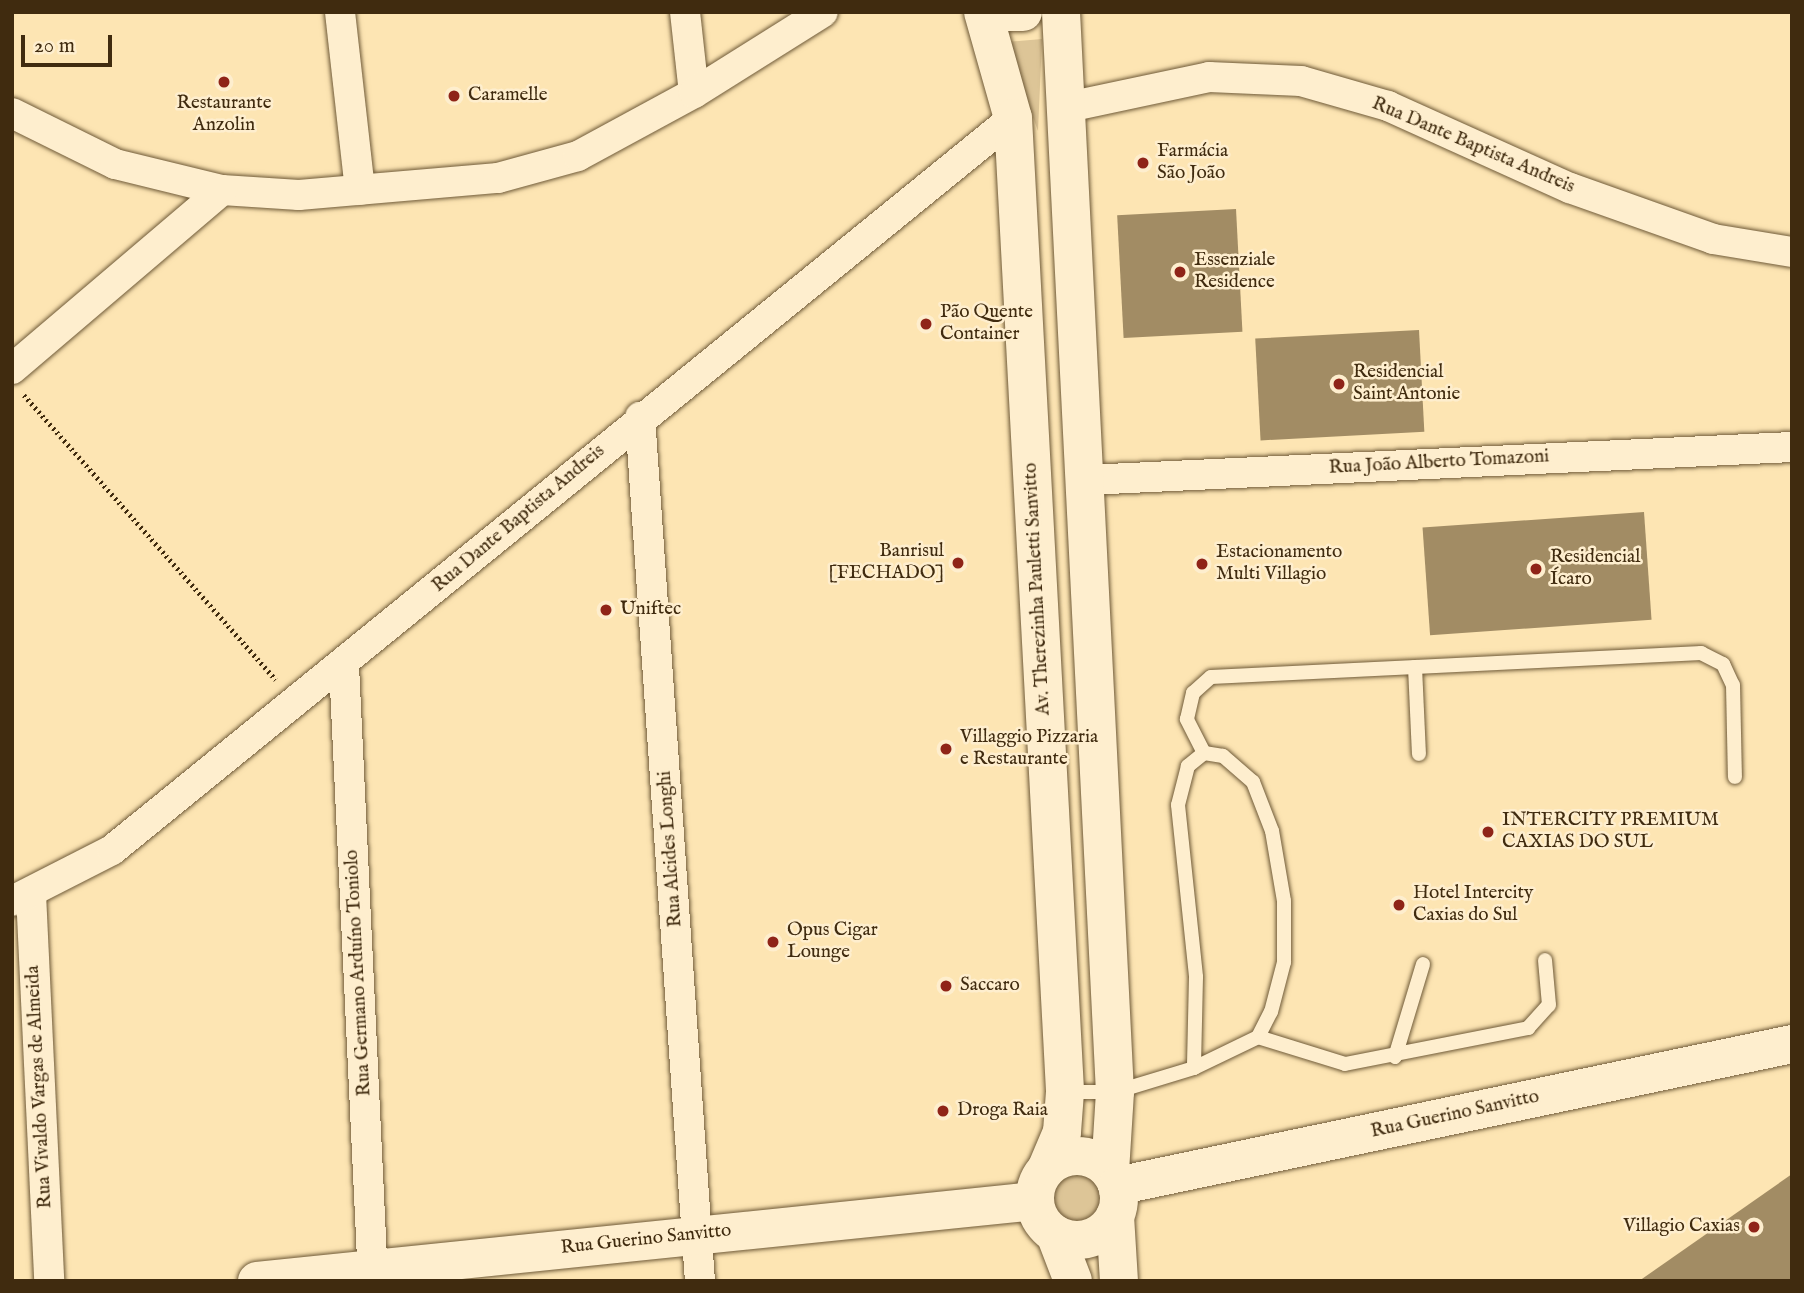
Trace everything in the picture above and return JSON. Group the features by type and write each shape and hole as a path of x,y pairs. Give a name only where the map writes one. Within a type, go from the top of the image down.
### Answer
{"main road":[{"name":"Av. Therezinha Pauletti Sanvitto","path":"982,12 1013,118 1065,1092 1062,1132 1041,1184"},
{"path":"997,12 1023,12"},
{"path":"1061,12 1087,480 1115,1092 1114,1191 1119,1281"},
{"path":"1028,397 1082,393"},
{"path":"1044,704 1097,702"},
{"name":"Rua Guerino Sanvitto","path":"1114,1191 1792,1044"},
{"path":"1087,1157 1114,1191 1096,1235 1082,1239 1055,1234 1045,1226 1041,1184 1059,1159 1087,1157"},
{"name":"Rua Guerino Sanvitto","path":"257,1281 373,1274 698,1235 1041,1184"},
{"path":"1055,1234 1073,1281"}],"street":[{"path":"340,12 360,190"},
{"path":"685,12 694,93"},
{"path":"12,113 115,164 222,190 299,195 498,178 579,156 694,93 823,12"},
{"name":"Rua Dante Baptista Andreis","path":"1068,107 1209,78 1301,81 1388,106 1570,188 1713,239 1792,252"},
{"name":"Rua Dante Baptista Andreis","path":"22,897 112,849 344,665 640,417 1013,118"},
{"path":"17,381 222,190"},
{"name":"Rua Alcides Longhi","path":"640,417 700,1281"},
{"name":"Rua João Alberto Tomazoni","path":"1087,480 1792,447"},
{"name":"Rua Germano Arduíno Toniolo","path":"344,665 373,1274"},
{"name":"Rua Vivaldo Vargas de Almeida","path":"22,897 49,1281"}],"lane":[{"path":"1204,754 1187,719 1193,693 1211,677 1701,653 1723,664 1733,685 1734,778"},
{"path":"1415,667 1419,754"},
{"path":"1065,1092 1115,1092 1194,1068 1258,1037 1271,1012 1284,962 1284,901 1272,831 1252,782 1223,755 1204,754 1188,766 1178,805 1196,977 1194,1068"},
{"path":"1258,1037 1345,1064 1395,1058 1528,1028 1549,1005 1545,960"},
{"path":"1395,1058 1423,964"}],"path":[{"path":"17,381 296,702"}],"shaded area":[{"path":"1042,39 1038,131 1006,42"},
{"path":"1076,1173 1093,1180 1100,1197 1093,1214 1076,1221 1059,1214 1052,1197 1059,1180"}],"building":[{"name":"Essenziale Residence","path":"1236,209 1242,332 1124,338 1117,215"},
{"name":"Residencial Saint Antonie","path":"1419,330 1424,432 1261,440 1255,339"},
{"name":"Residencial Ícaro","path":"1644,512 1652,620 1430,635 1423,527"},
{"name":"Villagio Caxias","path":"1792,1174 1792,1281 1639,1281"}],"place":[{"name":"Restaurante Anzolin","path":"224,82"},
{"name":"Caramelle","path":"454,96"},
{"name":"Farmácia São João","path":"1143,163"},
{"name":"Essenziale Residence","path":"1180,272"},
{"name":"Pão Quente Container","path":"926,324"},
{"name":"Residencial Saint Antonie","path":"1339,384"},
{"name":"Banrisul [FECHADO]","path":"958,563"},
{"name":"Estacionamento Multi Villagio","path":"1202,564"},
{"name":"Residencial Ícaro","path":"1536,569"},
{"name":"Uniftec","path":"606,610"},
{"name":"Villaggio Pizzaria e Restaurante","path":"946,749"},
{"name":"INTERCITY PREMIUM CAXIAS DO SUL","path":"1488,832"},
{"name":"Hotel Intercity Caxias do Sul","path":"1399,905"},
{"name":"Opus Cigar Lounge","path":"773,942"},
{"name":"Saccaro","path":"946,986"},
{"name":"Droga Raia","path":"943,1111"},
{"name":"Villagio Caxias","path":"1754,1227"}]}
